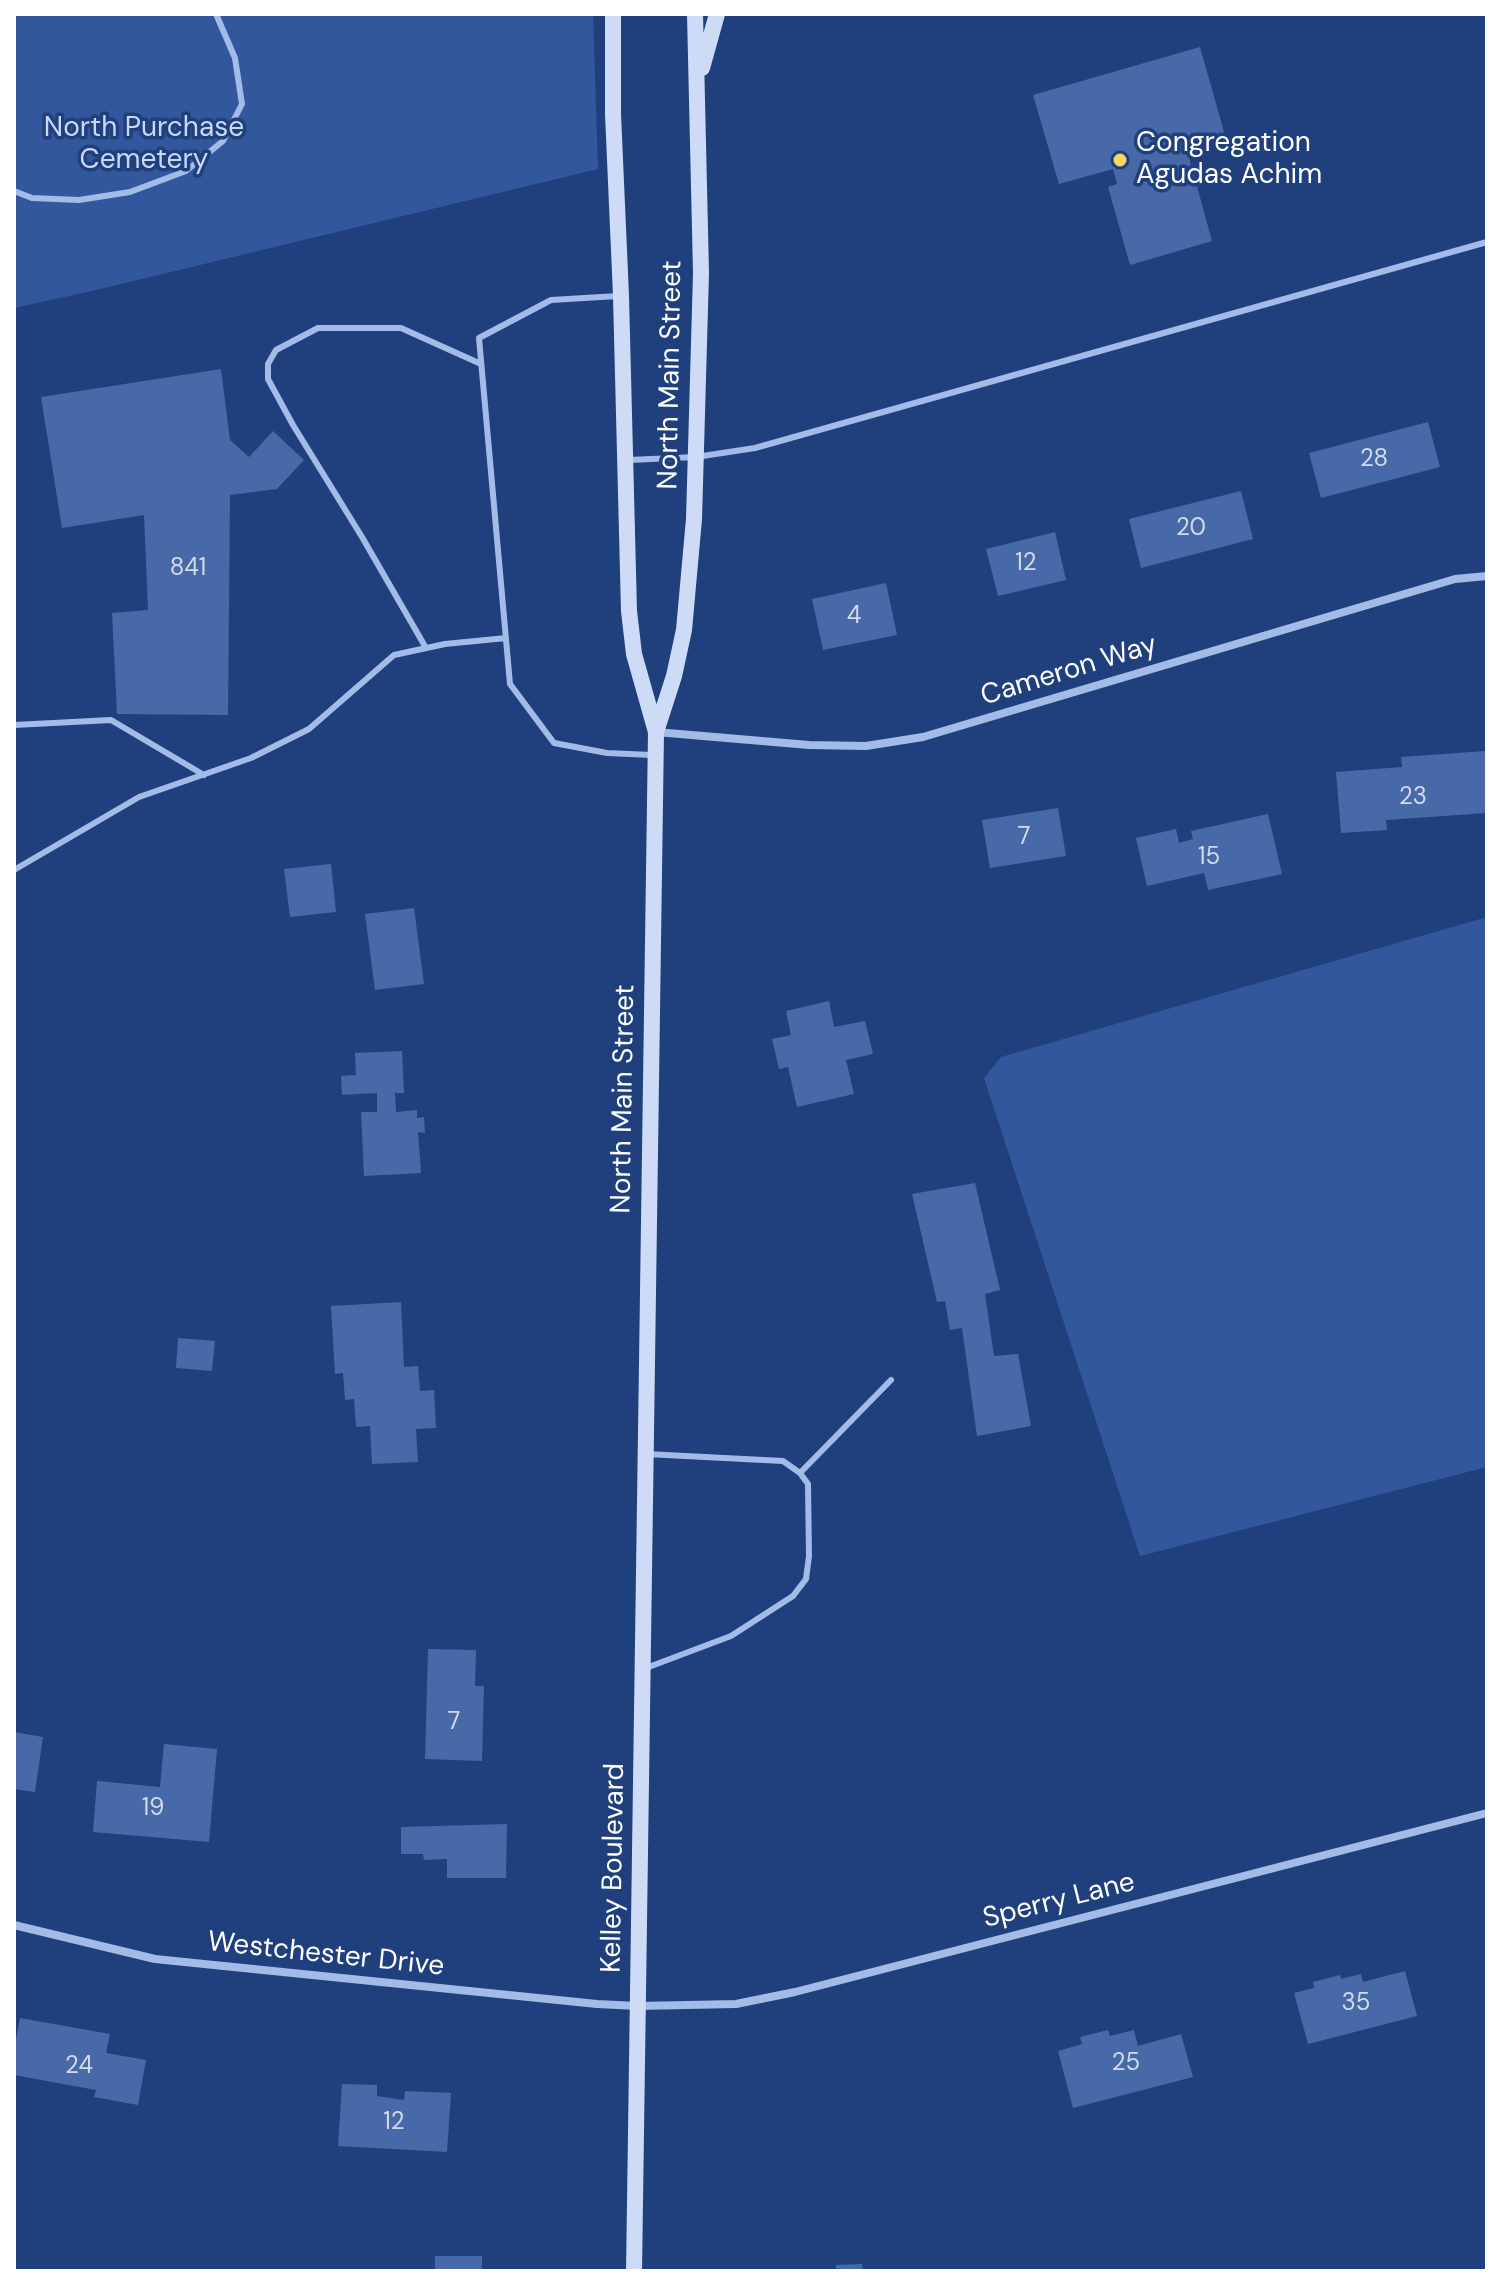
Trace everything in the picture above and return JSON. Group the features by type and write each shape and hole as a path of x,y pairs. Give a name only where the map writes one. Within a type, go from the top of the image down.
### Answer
{"main road":[{"name":"North Main Street","path":"613,14 613,114 630,625 634,654 656,732"},
{"name":"North Main Street","path":"645,1460 656,732 674,676 684,630 691,572 696,457 701,273 695,14"},
{"path":"696,93 717,14"},
{"name":"Kelley Boulevard","path":"634,2271 645,1460"}],"street":[{"name":"Cameron Way","path":"656,732 809,745 866,746 923,737 1455,579 1487,576"},
{"name":"Sperry Lane","path":"638,2006 736,2004 795,1992 1487,1813"},
{"name":"Westchester Drive","path":"14,1925 155,1959 638,2006"}],"lane":[{"path":"14,191 32,198 79,200 130,192 186,171 223,141 242,104 235,58 216,14"},
{"path":"625,461 696,457 755,448 1487,242"},
{"path":"621,296 551,300 479,338 510,684 554,743 607,753 655,755"},
{"path":"426,648 293,425 268,379 268,364 276,350 318,328 401,328 481,364"},
{"path":"14,870 139,797 251,758 309,729 394,655 506,638"},
{"path":"14,725 111,720 204,775"},
{"path":"800,1473 891,1380"},
{"path":"642,1669 731,1636 793,1596 806,1579 809,1556 808,1484 800,1473 783,1461 645,1460"}],"green space":[{"name":"North Purchase Cemetery","path":"14,14 593,14 598,169 14,308"},
{"path":"1487,917 1487,1467 1140,1556 984,1078 1001,1057"}],"building":[{"name":"Congregation Agudas Achim","path":"1200,47 1226,139 1187,150 1212,241 1130,265 1108,187 1117,184 1113,169 1059,184 1033,95"},
{"path":"221,369 230,440 249,457 273,431 304,460 277,489 230,495 228,715 117,714 112,613 148,610 144,515 62,528 41,397"},
{"path":"1428,422 1440,467 1321,498 1309,453"},
{"path":"1241,491 1253,539 1141,568 1129,519"},
{"path":"1055,532 1066,580 998,596 986,549"},
{"path":"886,583 897,635 823,650 812,599"},
{"path":"1485,751 1487,813 1386,820 1387,830 1341,833 1336,772 1402,767 1401,757"},
{"path":"1058,808 1066,856 990,868 982,820"},
{"path":"1268,814 1282,874 1208,890 1204,873 1147,886 1136,838 1176,829 1179,843 1193,839 1191,831"},
{"path":"331,864 336,912 290,917 284,869"},
{"path":"414,908 424,984 375,990 365,914"},
{"path":"829,1001 834,1027 865,1021 873,1054 846,1060 854,1094 797,1107 788,1067 779,1069 772,1039 791,1035 786,1011"},
{"path":"402,1051 404,1093 395,1093 396,1112 417,1110 417,1118 424,1117 425,1133 418,1132 421,1173 364,1176 361,1112 377,1112 377,1093 342,1095 341,1076 356,1075 355,1053"},
{"path":"975,1183 1000,1290 985,1294 994,1356 1018,1354 1031,1426 977,1436 962,1328 950,1330 945,1301 937,1302 912,1194"},
{"path":"401,1302 404,1367 418,1366 420,1391 434,1390 436,1428 416,1429 418,1462 372,1464 370,1426 356,1427 354,1399 345,1400 343,1373 335,1374 331,1306"},
{"path":"178,1338 215,1341 212,1371 176,1368"},
{"path":"428,1649 476,1650 475,1686 484,1686 482,1761 425,1759"},
{"path":"14,1732 43,1737 35,1792 14,1789"},
{"path":"164,1744 217,1749 209,1842 93,1832 97,1781 160,1787"},
{"path":"507,1824 506,1878 447,1878 447,1859 424,1860 423,1854 401,1854 401,1827"},
{"path":"1405,1971 1417,2016 1308,2044 1294,1993 1314,1988 1313,1982 1340,1975 1341,1979 1361,1974 1363,1982"},
{"path":"20,2018 110,2034 106,2053 146,2060 138,2105 94,2097 96,2090 14,2075 14,2051"},
{"path":"1108,2030 1110,2036 1134,2030 1138,2046 1181,2034 1193,2077 1073,2108 1058,2051 1082,2044 1080,2037"},
{"path":"342,2084 377,2085 377,2096 404,2100 405,2091 451,2093 447,2152 338,2146"},
{"path":"435,2256 482,2256 482,2271 435,2271"},
{"path":"862,2264 863,2271 836,2271 836,2265"}],"place":[{"name":"Congregation Agudas Achim","path":"1120,160"}]}
